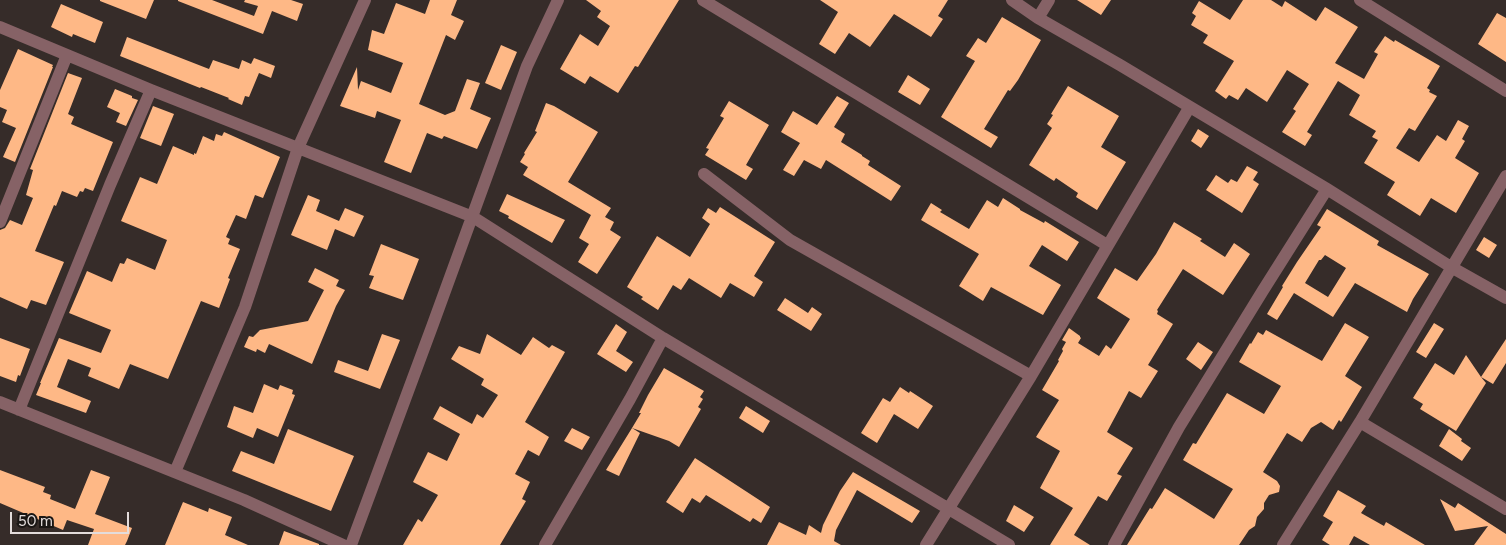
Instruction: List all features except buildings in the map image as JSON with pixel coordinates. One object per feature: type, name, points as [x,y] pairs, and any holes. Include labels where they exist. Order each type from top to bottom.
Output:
[{"type":"street","points":[[176,472],[245,307],[298,148],[365,0]]},
{"type":"street","points":[[351,545],[527,66],[558,0]]},
{"type":"street","points":[[703,0],[1107,246]]},
{"type":"street","points":[[1012,0],[1038,18],[1120,65],[1506,298]]},
{"type":"street","points":[[1038,18],[1049,0]]},
{"type":"street","points":[[1360,0],[1506,91]]},
{"type":"street","points":[[0,27],[151,90],[473,217],[663,338],[1010,545]]},
{"type":"street","points":[[0,222],[67,55]]},
{"type":"street","points":[[19,410],[110,185],[151,90]]},
{"type":"street","points":[[926,545],[1030,376],[1190,108]]},
{"type":"street","points":[[704,174],[790,240],[1030,376]]},
{"type":"street","points":[[1285,544],[1506,176]]},
{"type":"street","points":[[1114,545],[1179,427],[1327,189]]},
{"type":"street","points":[[545,545],[630,400],[663,338]]},
{"type":"street","points":[[0,402],[176,472],[297,523],[343,545]]},
{"type":"street","points":[[1360,422],[1506,509]]}]
